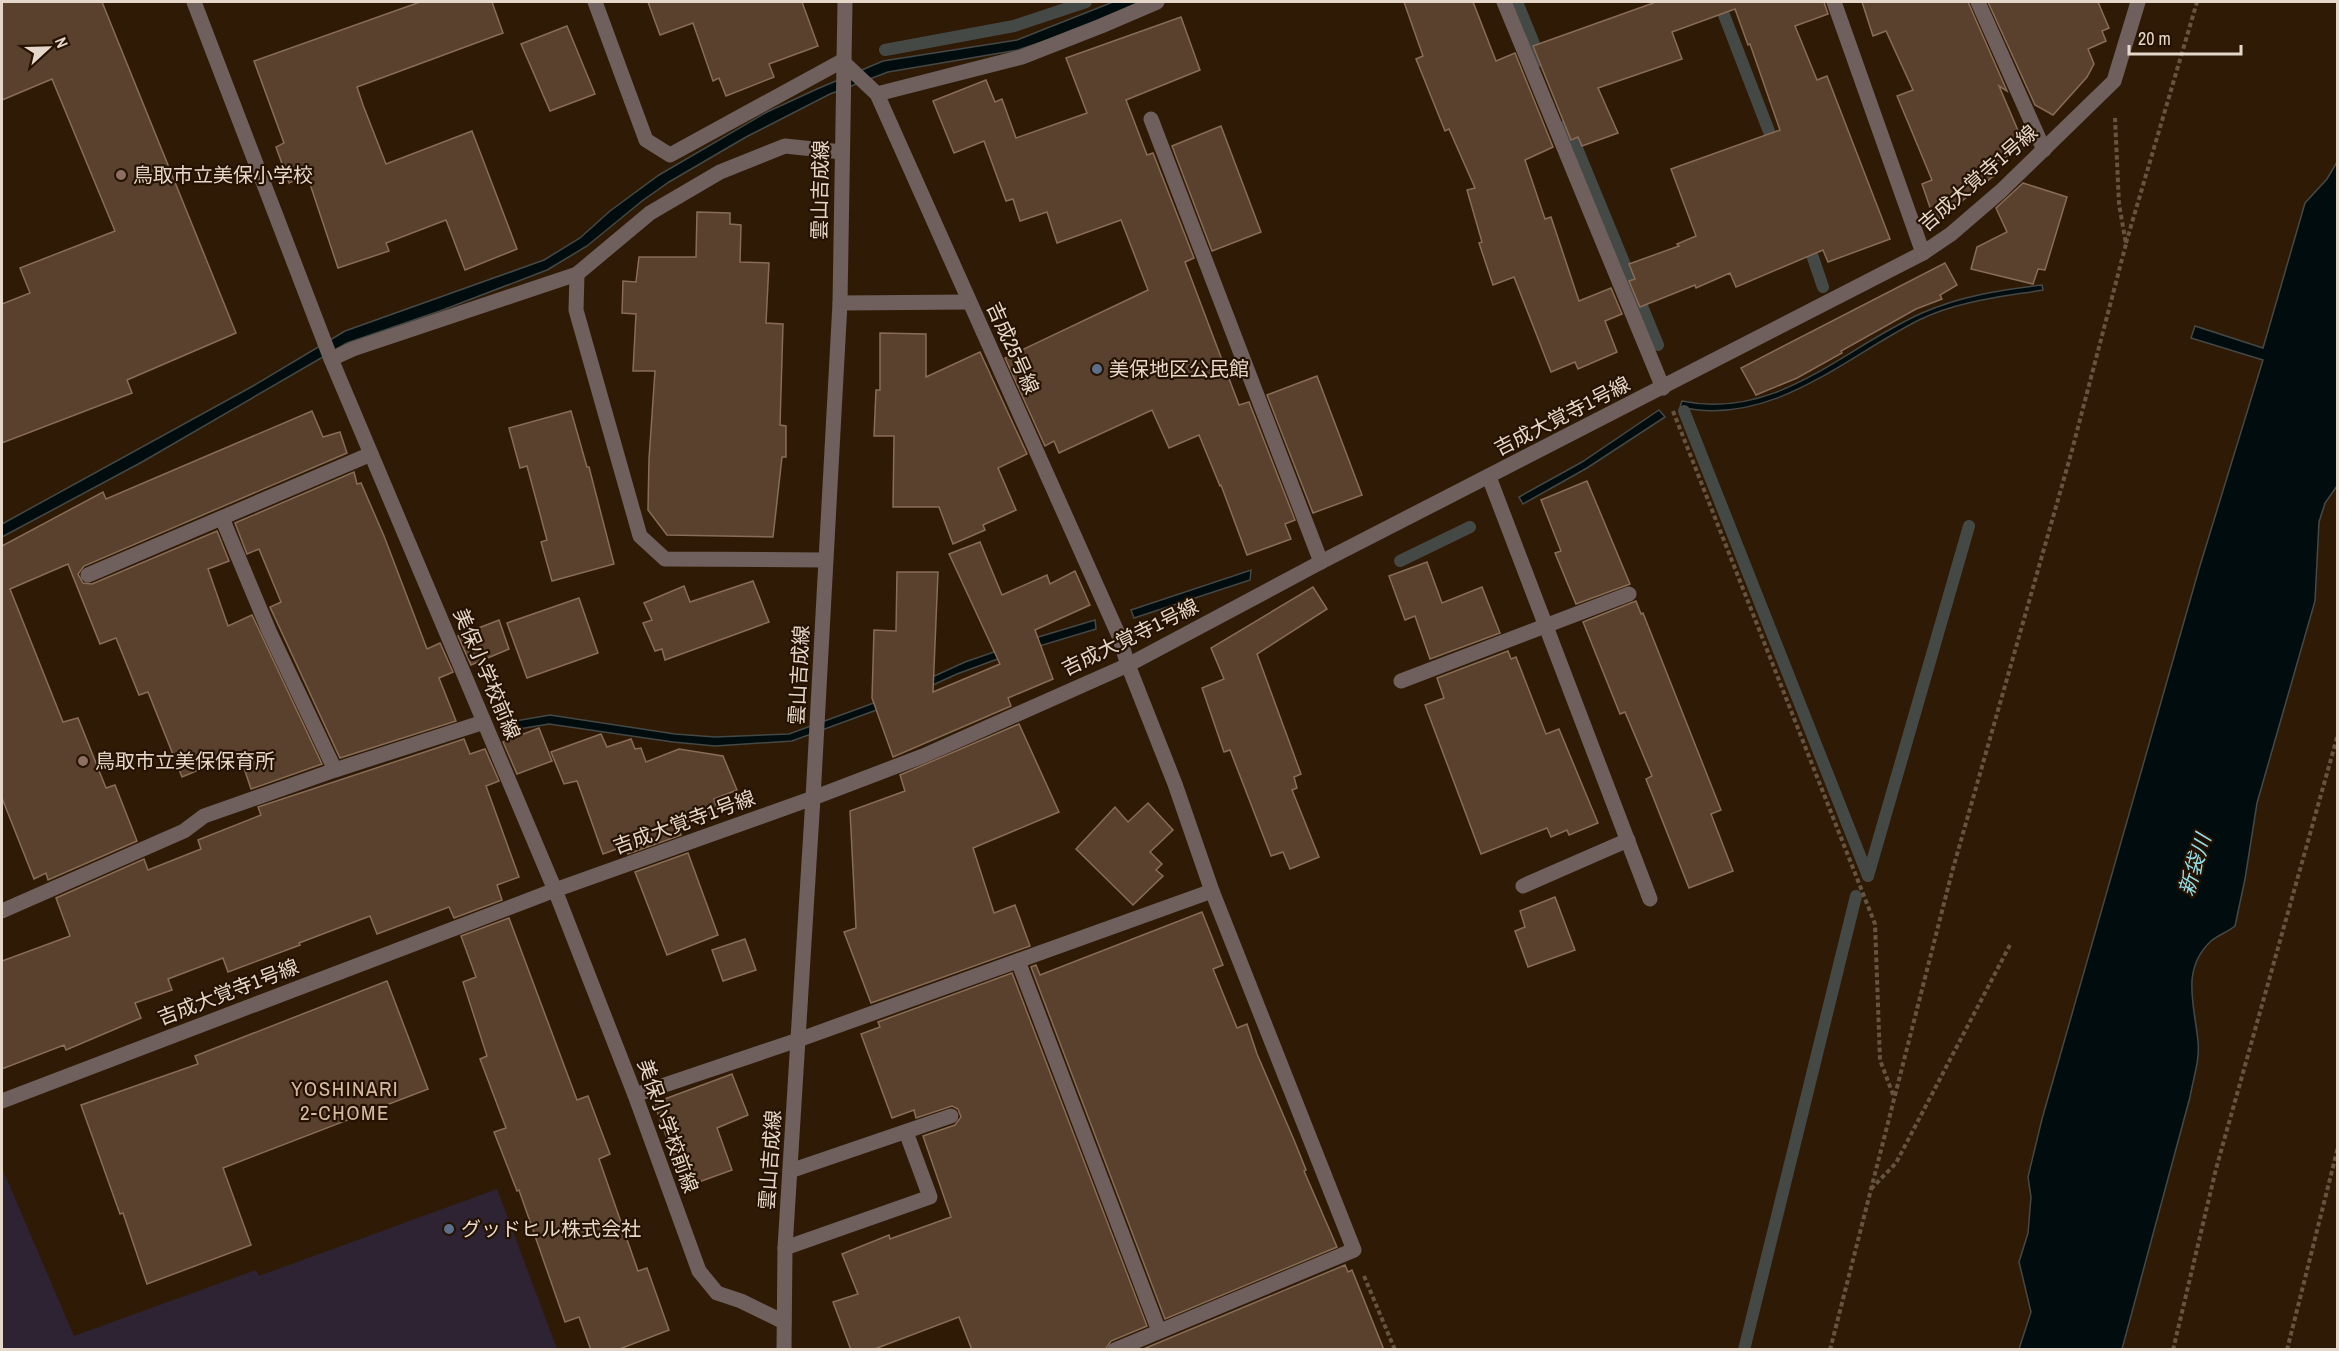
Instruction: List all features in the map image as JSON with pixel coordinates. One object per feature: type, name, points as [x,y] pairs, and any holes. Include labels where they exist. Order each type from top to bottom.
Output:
[{"type":"street","name":"美保小学校前線","points":[[194,2],[331,359],[555,890],[635,1095],[699,1271],[717,1293],[741,1301],[784,1322]]},
{"type":"street","points":[[595,2],[646,140],[670,155],[842,61]]},
{"type":"street","name":"雲山吉成線","points":[[784,1350],[785,1248],[813,798],[840,303],[842,61],[845,2]]},
{"type":"street","points":[[877,94],[1022,57],[1157,2]]},
{"type":"street","points":[[1504,2],[1664,388]]},
{"type":"street","points":[[1834,2],[1923,253]]},
{"type":"street","points":[[1978,2],[2043,150]]},
{"type":"street","name":"吉成大覚寺1号線","points":[[2,1101],[555,890],[813,798],[923,756],[1128,665],[1321,562],[1664,388],[1923,253],[1951,234],[2001,191],[2114,81],[2138,2]]},
{"type":"street","name":"吉成25号線","points":[[842,61],[877,94],[1119,636],[1212,891],[1354,1250]]},
{"type":"street","points":[[1151,119],[1321,562]]},
{"type":"street","points":[[331,359],[353,348],[577,274],[650,213],[720,172],[785,146],[842,152]]},
{"type":"street","points":[[577,274],[576,310],[640,536],[665,559],[825,560]]},
{"type":"street","points":[[840,303],[969,302]]},
{"type":"street","points":[[88,575],[371,454]]},
{"type":"street","points":[[1489,477],[1650,899]]},
{"type":"street","points":[[222,518],[270,631],[335,770]]},
{"type":"street","points":[[1401,681],[1629,594]]},
{"type":"street","points":[[2,911],[184,831],[204,816],[335,770],[484,722]]},
{"type":"street","points":[[1523,886],[1628,840]]},
{"type":"street","points":[[635,1095],[798,1040],[1212,891]]},
{"type":"street","points":[[1018,961],[1159,1331]]},
{"type":"street","points":[[790,1171],[951,1116]]},
{"type":"street","points":[[785,1248],[930,1197],[906,1132]]},
{"type":"street","points":[[1115,1350],[1354,1250]]},
{"type":"path","points":[[1830,1350],[1952,872],[2071,454],[2126,244],[2197,2]]},
{"type":"path","points":[[2114,81],[2119,204],[2126,244]]},
{"type":"path","points":[[1664,388],[1875,924],[1881,1060],[1894,1097]]},
{"type":"path","points":[[2173,1350],[2216,1170],[2337,734]]},
{"type":"path","points":[[1870,1191],[1896,1163],[2011,943]]},
{"type":"path","points":[[2287,1350],[2337,1147]]},
{"type":"path","points":[[1354,1250],[1395,1350]]},
{"type":"shaded area","name":"グッドヒル株式会社","points":[[2,1168],[74,1336],[256,1270],[259,1276],[497,1189],[557,1349],[2,1349]]},
{"type":"water","points":[[1113,2],[1143,2],[1080,29],[1018,50],[888,72],[830,94],[746,137],[669,182],[587,246],[547,270],[440,311],[347,343],[142,462],[2,537],[2,524],[253,386],[345,331],[544,260],[580,238],[610,211],[659,175],[767,112],[883,61],[1017,40]]},
{"type":"water","name":"新袋川","points":[[2337,162],[2337,486],[2325,503],[2319,522],[2315,601],[2257,803],[2235,926],[2211,941],[2201,952],[2192,976],[2198,1049],[2190,1097],[2122,1349],[2019,1349],[2031,1312],[2019,1262],[2028,1233],[2031,1197],[2028,1177],[2042,1119],[2199,569],[2263,360],[2191,338],[2195,326],[2263,348],[2305,203],[2327,179]]},
{"type":"water","points":[[2042,285],[2043,290],[1980,300],[1949,308],[1919,320],[1806,385],[1776,398],[1745,407],[1713,411],[1680,407],[1682,401],[1716,404],[1748,401],[1779,391],[1808,378],[1922,313],[1981,294]]},
{"type":"water","points":[[1659,410],[1665,417],[1587,468],[1523,504],[1519,497],[1582,462]]},
{"type":"water","points":[[1251,570],[1250,580],[1134,618],[1131,610]]},
{"type":"water","points":[[1095,620],[1096,629],[1003,657],[957,674],[882,708],[792,741],[715,746],[549,724],[506,731],[503,723],[550,715],[675,734],[715,737],[789,734],[882,700],[965,662]]},
{"type":"building","points":[[2,2],[102,2],[236,333],[127,380],[132,393],[2,443],[2,304],[30,293],[20,268],[115,231],[52,79],[2,100]]},
{"type":"building","points":[[420,2],[492,2],[503,33],[357,87],[386,164],[472,131],[517,249],[465,270],[446,220],[386,243],[389,251],[338,268],[307,175],[289,183],[276,147],[284,143],[254,61]]},
{"type":"building","points":[[648,2],[802,2],[818,46],[769,64],[774,77],[726,96],[719,78],[713,81],[693,23],[660,35]]},
{"type":"building","points":[[1404,2],[1473,2],[1496,61],[1515,53],[1553,147],[1525,160],[1545,219],[1551,217],[1579,301],[1611,288],[1622,314],[1605,321],[1617,352],[1578,369],[1575,362],[1551,372],[1514,277],[1493,285],[1479,243],[1482,242],[1467,190],[1475,188],[1449,129],[1445,131],[1416,59],[1423,56]]},
{"type":"building","points":[[1656,2],[1824,2],[1828,14],[1795,26],[1817,80],[1827,76],[1890,239],[1828,262],[1823,250],[1736,287],[1730,273],[1696,288],[1695,285],[1640,307],[1629,281],[1635,279],[1629,264],[1679,246],[1677,244],[1696,236],[1671,169],[1780,130],[1750,44],[1748,45],[1735,9],[1672,32],[1682,59],[1598,88],[1618,133],[1582,146],[1578,137],[1571,140],[1533,46]]},
{"type":"building","points":[[1862,2],[1968,2],[2007,91],[1999,86],[2025,147],[1980,170],[1995,175],[1935,222],[1922,184],[1932,180],[1897,96],[1913,90],[1886,31],[1873,36]]},
{"type":"building","points":[[1988,2],[2098,2],[2109,28],[2102,31],[2106,41],[2088,49],[2094,64],[2087,77],[2053,115],[2035,105]]},
{"type":"building","points":[[1181,17],[1200,70],[1126,100],[1147,155],[1153,153],[1194,258],[1185,262],[1239,405],[1249,402],[1295,520],[1285,524],[1291,539],[1247,555],[1221,485],[1199,435],[1169,448],[1152,410],[1059,453],[1054,441],[1045,446],[1005,358],[1148,290],[1121,220],[1057,243],[1047,212],[1020,221],[1013,199],[1006,201],[984,141],[954,153],[933,101],[986,80],[995,102],[1002,99],[1016,138],[1087,113],[1066,58]]},
{"type":"building","points":[[567,26],[595,94],[550,111],[521,44]]},
{"type":"building","points":[[1221,126],[1261,232],[1212,251],[1172,146]]},
{"type":"building","points":[[2023,183],[2067,197],[2045,270],[2038,269],[2033,284],[1971,269],[1977,247],[2007,232],[1996,208]]},
{"type":"building","points":[[697,212],[730,213],[730,224],[741,225],[740,262],[769,263],[766,323],[783,324],[780,425],[786,426],[786,457],[782,457],[773,537],[667,535],[648,510],[655,371],[633,371],[636,314],[622,313],[623,281],[636,282],[639,257],[696,257]]},
{"type":"building","points":[[1945,263],[1957,285],[1940,295],[1942,299],[1916,309],[1797,378],[1756,395],[1741,368]]},
{"type":"building","points":[[880,333],[926,334],[926,377],[980,352],[1027,454],[998,468],[1016,510],[983,525],[985,530],[953,544],[939,507],[893,507],[894,436],[874,436],[876,390],[880,390]]},
{"type":"building","points":[[1317,376],[1362,495],[1313,513],[1267,395]]},
{"type":"building","points":[[312,411],[323,437],[340,432],[347,453],[84,566],[78,574],[83,583],[92,584],[217,531],[229,561],[208,569],[228,626],[252,615],[322,764],[251,789],[239,753],[182,777],[148,692],[139,695],[116,638],[100,644],[68,564],[10,589],[63,722],[78,718],[106,788],[115,785],[137,841],[48,880],[46,873],[34,879],[2,798],[2,546],[103,492],[106,499]]},
{"type":"building","points":[[571,411],[587,467],[589,467],[614,564],[552,581],[541,542],[547,540],[527,466],[520,468],[509,428]]},
{"type":"building","points":[[354,472],[357,484],[361,483],[384,536],[427,649],[440,643],[453,672],[439,678],[456,721],[340,758],[270,607],[281,602],[259,549],[247,554],[235,523]]},
{"type":"building","points":[[1587,481],[1630,584],[1576,604],[1555,553],[1561,551],[1541,500]]},
{"type":"building","points":[[980,542],[1002,595],[1047,575],[1050,584],[1075,571],[1090,605],[1035,630],[1053,679],[1008,698],[1011,706],[893,757],[872,698],[874,630],[896,631],[897,572],[938,572],[933,692],[1000,664],[949,554]]},
{"type":"building","points":[[1427,562],[1442,603],[1482,587],[1500,633],[1430,659],[1415,616],[1405,620],[1389,576]]},
{"type":"building","points":[[753,581],[769,622],[665,660],[662,649],[655,651],[643,623],[652,620],[644,603],[684,586],[690,602]]},
{"type":"building","points":[[1313,587],[1327,609],[1257,654],[1301,774],[1294,777],[1297,788],[1292,790],[1319,857],[1290,869],[1283,852],[1271,856],[1230,750],[1224,752],[1202,688],[1224,679],[1211,648]]},
{"type":"building","points":[[579,598],[598,653],[527,678],[507,623]]},
{"type":"building","points":[[1636,601],[1641,614],[1643,613],[1721,810],[1711,814],[1733,871],[1689,888],[1646,779],[1652,776],[1625,712],[1620,714],[1583,622]]},
{"type":"building","points":[[499,620],[509,649],[471,665],[458,636]]},
{"type":"building","points":[[1508,651],[1511,659],[1516,657],[1546,734],[1559,729],[1598,823],[1569,835],[1567,830],[1551,837],[1547,828],[1481,854],[1425,705],[1444,698],[1437,678]]},
{"type":"building","points":[[1019,724],[1059,812],[973,848],[994,913],[1015,905],[1030,946],[871,1003],[844,932],[856,928],[850,811],[905,791],[900,775]]},
{"type":"building","points":[[539,728],[552,761],[517,774],[503,742]]},
{"type":"building","points":[[601,734],[607,747],[631,739],[635,749],[641,748],[646,762],[679,749],[723,756],[737,790],[714,799],[718,811],[678,825],[681,835],[628,854],[625,846],[603,854],[577,781],[564,784],[551,752]]},
{"type":"building","points":[[464,739],[470,754],[485,749],[499,781],[486,786],[519,877],[497,885],[502,900],[454,918],[449,907],[377,934],[370,916],[228,972],[223,958],[168,979],[172,990],[135,1003],[141,1018],[66,1050],[64,1045],[2,1069],[2,961],[70,936],[56,898],[144,859],[148,870],[201,849],[198,840],[261,815],[258,807]]},
{"type":"building","points":[[1148,803],[1173,830],[1150,852],[1162,864],[1156,870],[1163,876],[1133,905],[1076,849],[1115,807],[1128,822]]},
{"type":"building","points":[[688,853],[718,935],[667,955],[635,872]]},
{"type":"building","points":[[1555,897],[1575,950],[1528,967],[1515,931],[1525,927],[1520,911]]},
{"type":"building","points":[[1202,912],[1223,965],[1213,969],[1237,1028],[1247,1024],[1257,1054],[1306,1170],[1304,1171],[1337,1247],[1165,1319],[1031,967],[1036,965],[1040,975]]},
{"type":"building","points":[[509,918],[577,1100],[588,1096],[610,1154],[599,1159],[638,1271],[647,1268],[669,1330],[617,1350],[591,1350],[579,1317],[565,1322],[519,1190],[517,1191],[494,1132],[506,1128],[480,1059],[487,1056],[463,982],[476,977],[461,936]]},
{"type":"building","points":[[745,939],[756,970],[723,981],[712,950]]},
{"type":"building","points":[[1012,973],[1147,1326],[1111,1341],[1105,1350],[972,1350],[959,1317],[872,1350],[851,1350],[833,1302],[858,1294],[842,1254],[889,1235],[890,1239],[951,1217],[923,1136],[955,1125],[961,1117],[958,1109],[952,1106],[916,1118],[914,1110],[892,1118],[861,1034],[880,1027],[878,1022]]},
{"type":"building","points":[[387,981],[428,1089],[223,1168],[251,1245],[147,1284],[123,1213],[120,1214],[81,1105],[198,1064],[195,1056]]},
{"type":"building","points":[[732,1074],[748,1115],[717,1128],[732,1170],[685,1187],[654,1103]]},
{"type":"building","points":[[1345,1265],[1348,1272],[1352,1270],[1384,1350],[1141,1350]]},
{"type":"waterway","points":[[885,50],[1014,26],[1086,2]]},
{"type":"waterway","points":[[1517,2],[1541,61]]},
{"type":"waterway","points":[[1719,2],[1775,147]]},
{"type":"waterway","points":[[1567,124],[1658,345]]},
{"type":"waterway","points":[[1807,240],[1823,287]]},
{"type":"waterway","points":[[1684,411],[1868,876]]},
{"type":"waterway","points":[[1868,876],[1969,526]]},
{"type":"waterway","points":[[1400,561],[1470,527]]},
{"type":"waterway","points":[[1744,1350],[1856,896]]},
{"type":"place","name":"鳥取市立美保小学校","points":[[121,175]]},
{"type":"place","name":"美保地区公民館","points":[[1097,369]]},
{"type":"place","name":"鳥取市立美保保育所","points":[[83,761]]},
{"type":"place","name":"グッドヒル株式会社","points":[[449,1229]]},
{"type":"district","name":"YOSHINARI 2-CHOME","points":[[345,1101]]}]
